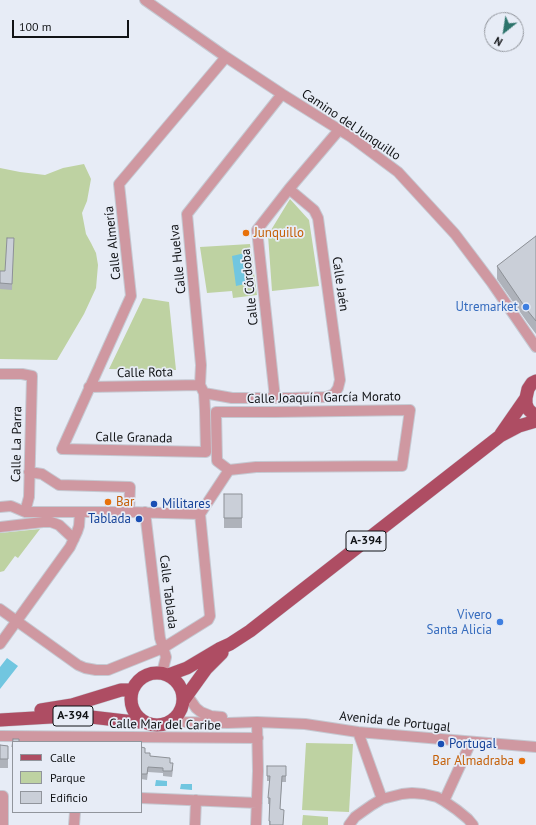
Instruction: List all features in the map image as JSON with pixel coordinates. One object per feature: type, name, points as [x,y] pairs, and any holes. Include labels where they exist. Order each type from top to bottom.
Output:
[{"type":"main road","name":"A-394","points":[[500,436],[526,398],[528,389],[535,379]]},
{"type":"main road","points":[[526,398],[528,409],[536,417]]},
{"type":"main road","name":"A-394","points":[[0,715],[21,714],[65,706],[122,690],[132,690],[137,682],[144,676],[152,673],[165,674],[187,668],[250,631],[500,436],[519,426],[536,421]]},
{"type":"main road","name":"A-394","points":[[0,720],[68,716],[145,722],[152,724],[165,723],[176,716],[180,711],[184,696],[206,669],[230,644]]},
{"type":"main road","points":[[165,674],[178,683],[184,696]]},
{"type":"main road","points":[[132,690],[132,705],[139,718],[145,722]]},
{"type":"street","name":"Camino del Junquillo","points":[[145,0],[226,57],[351,137],[398,172],[455,234],[492,283],[536,348]]},
{"type":"street","name":"Calle Almería","points":[[62,450],[131,296],[120,184],[226,57]]},
{"type":"street","name":"Calle Huelva","points":[[206,452],[205,411],[186,214],[282,94]]},
{"type":"street","name":"Calle Córdoba","points":[[275,398],[257,230],[338,130]]},
{"type":"street","name":"Calle Jaén","points":[[289,189],[314,210],[318,218],[340,380],[338,388],[334,394]]},
{"type":"street","name":"Calle La Parra","points":[[0,374],[22,374],[32,376],[29,497],[25,512]]},
{"type":"street","name":"Calle Rota","points":[[89,387],[202,389],[232,398],[326,397],[334,394]]},
{"type":"street","name":"Calle Joaquín García Morato","points":[[410,410],[402,466],[256,467],[229,470],[217,461],[216,412],[410,410]]},
{"type":"street","name":"Calle Granada","points":[[62,450],[206,452]]},
{"type":"street","points":[[0,609],[78,665],[91,669],[108,670],[164,648],[208,620],[210,616],[200,514],[229,470]]},
{"type":"street","points":[[30,472],[42,474],[59,485],[130,487],[129,512]]},
{"type":"street","points":[[0,507],[11,506],[25,512],[161,512],[200,514]]},
{"type":"street","points":[[0,644],[70,547],[79,526],[80,512]]},
{"type":"street","name":"Calle Tablada","points":[[145,512],[160,638],[166,657],[165,674]]},
{"type":"street","points":[[0,527],[51,522],[59,525],[74,539]]},
{"type":"street","name":"Avenida de Portugal","points":[[184,696],[190,699],[196,708],[201,712],[211,716],[255,722]]},
{"type":"street","name":"Avenida de Portugal","points":[[171,720],[188,722],[305,724],[358,732],[536,747]]},
{"type":"street","points":[[255,722],[258,738],[256,825]]},
{"type":"street","points":[[358,732],[382,799]]},
{"type":"street","name":"Calle Mar del Caribe","points":[[0,736],[258,738]]},
{"type":"street","points":[[444,801],[471,742]]},
{"type":"street","points":[[349,825],[355,817],[372,804],[382,799],[412,793],[430,796],[444,801],[468,819],[473,825]]},
{"type":"street","points":[[0,796],[3,796],[3,825]]},
{"type":"street","points":[[142,798],[257,803]]},
{"type":"street","points":[[195,825],[196,800]]},
{"type":"street","points":[[74,825],[75,813]]},
{"type":"green space","points":[[84,164],[91,179],[87,201],[82,213],[86,234],[96,253],[98,265],[96,288],[84,314],[57,360],[0,359],[0,168],[45,175],[63,168]]},
{"type":"green space","points":[[290,199],[309,220],[319,286],[272,291],[268,235]]},
{"type":"green space","points":[[250,244],[257,295],[233,298],[232,291],[207,293],[200,247]]},
{"type":"green space","points":[[143,298],[169,302],[176,370],[109,369]]},
{"type":"green space","points":[[40,529],[18,558],[15,556],[4,571],[0,572],[0,533]]},
{"type":"green space","points":[[306,743],[353,744],[349,812],[302,810]]},
{"type":"green space","points":[[303,815],[328,817],[328,825],[302,825]]},
{"type":"water","points":[[245,253],[249,283],[236,286],[232,256]]},
{"type":"water","points":[[7,658],[18,666],[0,689],[0,667]]},
{"type":"water","points":[[156,780],[167,781],[167,786],[155,786]]},
{"type":"water","points":[[181,784],[192,784],[192,790],[180,789]]},
{"type":"building","name":"Utremarket","points":[[536,236],[536,321],[497,266]]},
{"type":"building","points":[[7,238],[14,238],[12,284],[0,283],[0,271],[5,271]]},
{"type":"building","points":[[224,494],[242,494],[242,518],[224,518]]},
{"type":"building","points":[[13,739],[19,739],[19,741],[13,741]]},
{"type":"building","points":[[0,745],[8,746],[8,759],[0,759]]},
{"type":"building","points":[[142,747],[145,748],[145,753],[150,753],[150,756],[170,758],[170,763],[173,763],[172,771],[163,771],[163,768],[148,767],[147,774],[142,774]]},
{"type":"building","points":[[267,766],[286,766],[286,776],[282,776],[280,809],[284,810],[283,825],[270,825],[270,798],[268,798],[270,776],[267,776]]},
{"type":"place","name":"Junquillo","points":[[246,233]]},
{"type":"place","name":"Utremarket","points":[[526,307]]},
{"type":"place","name":"Bar","points":[[108,502]]},
{"type":"place","name":"Militares","points":[[154,504]]},
{"type":"place","name":"Tablada","points":[[139,519]]},
{"type":"place","name":"Vivero Santa Alicia","points":[[500,622]]},
{"type":"place","name":"Portugal","points":[[441,744]]},
{"type":"place","name":"Bar Almadraba","points":[[522,761]]}]
